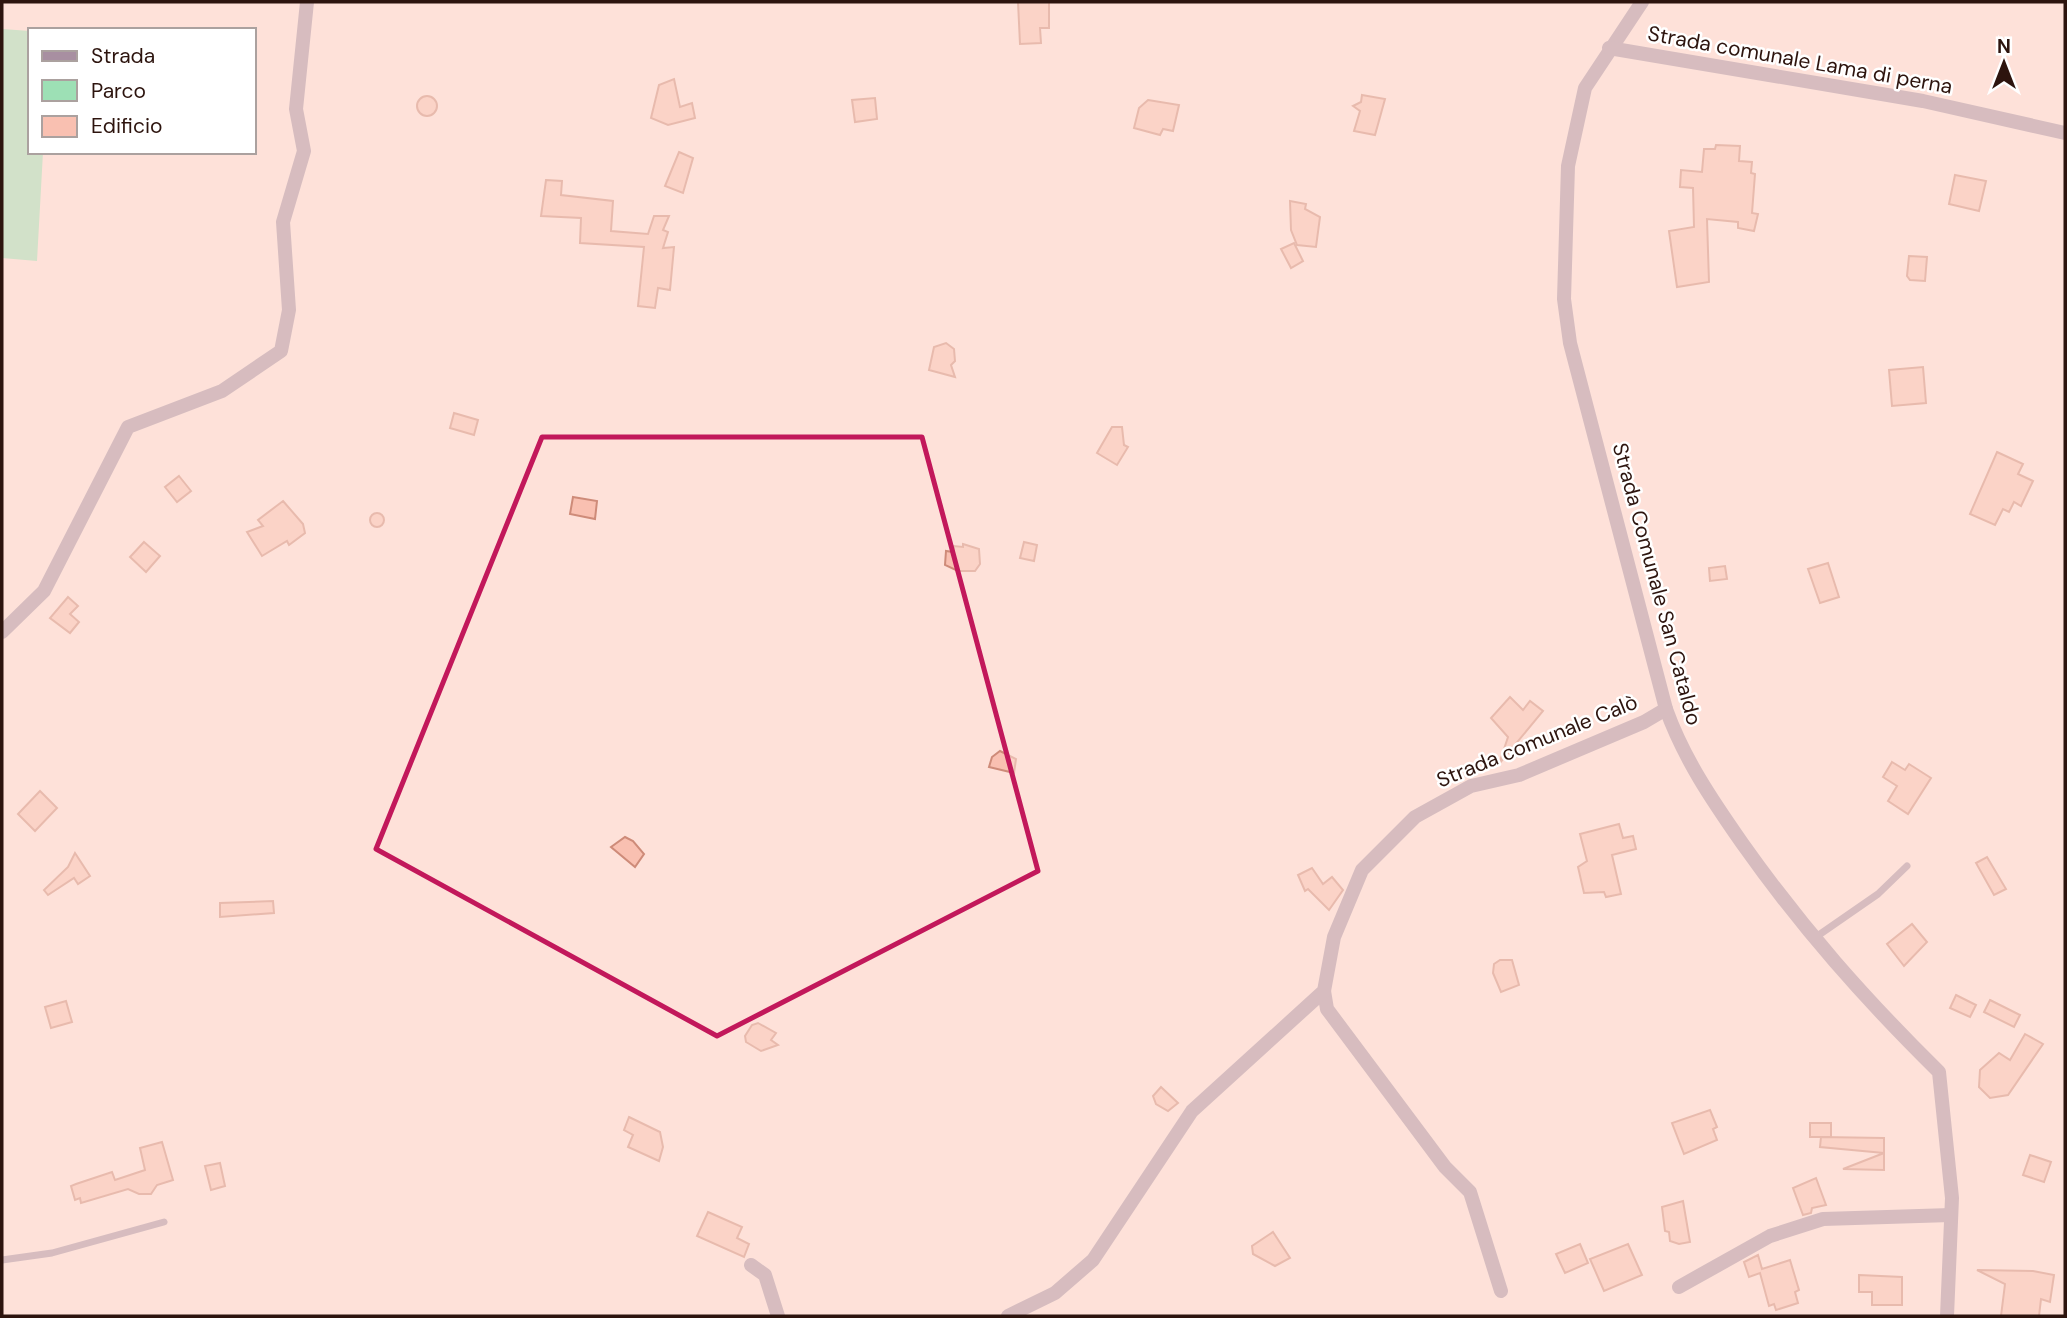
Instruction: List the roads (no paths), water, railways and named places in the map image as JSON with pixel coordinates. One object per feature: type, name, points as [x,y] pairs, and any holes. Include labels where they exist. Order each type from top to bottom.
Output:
[{"type":"street","points":[[2,632],[44,591],[128,427],[222,391],[281,351],[289,310],[283,222],[304,151],[296,109],[307,2]]},
{"type":"street","name":"Strada Comunale San Cataldo","points":[[1642,2],[1585,88],[1568,166],[1564,299],[1570,343],[1666,709],[1678,741],[1704,788],[1813,940],[1939,1072],[1951,1215],[1947,1316]]},
{"type":"street","name":"Strada comunale Lama di perna","points":[[1609,48],[1923,101],[2065,133]]},
{"type":"street","name":"Strada comunale Calò","points":[[1324,991],[1334,937],[1362,870],[1415,817],[1471,786],[1519,775],[1644,722],[1666,709]]},
{"type":"street","points":[[1324,991],[1327,1009],[1445,1167],[1470,1192],[1500,1291]]},
{"type":"street","points":[[1008,1316],[1055,1293],[1093,1260],[1192,1111],[1324,991]]},
{"type":"street","points":[[1679,1287],[1770,1236],[1823,1219],[1951,1215]]},
{"type":"street","points":[[751,1265],[765,1275],[778,1316]]},
{"type":"lane","points":[[1813,940],[1878,894],[1907,866]]},
{"type":"lane","points":[[2,1260],[52,1253],[164,1222]]}]
